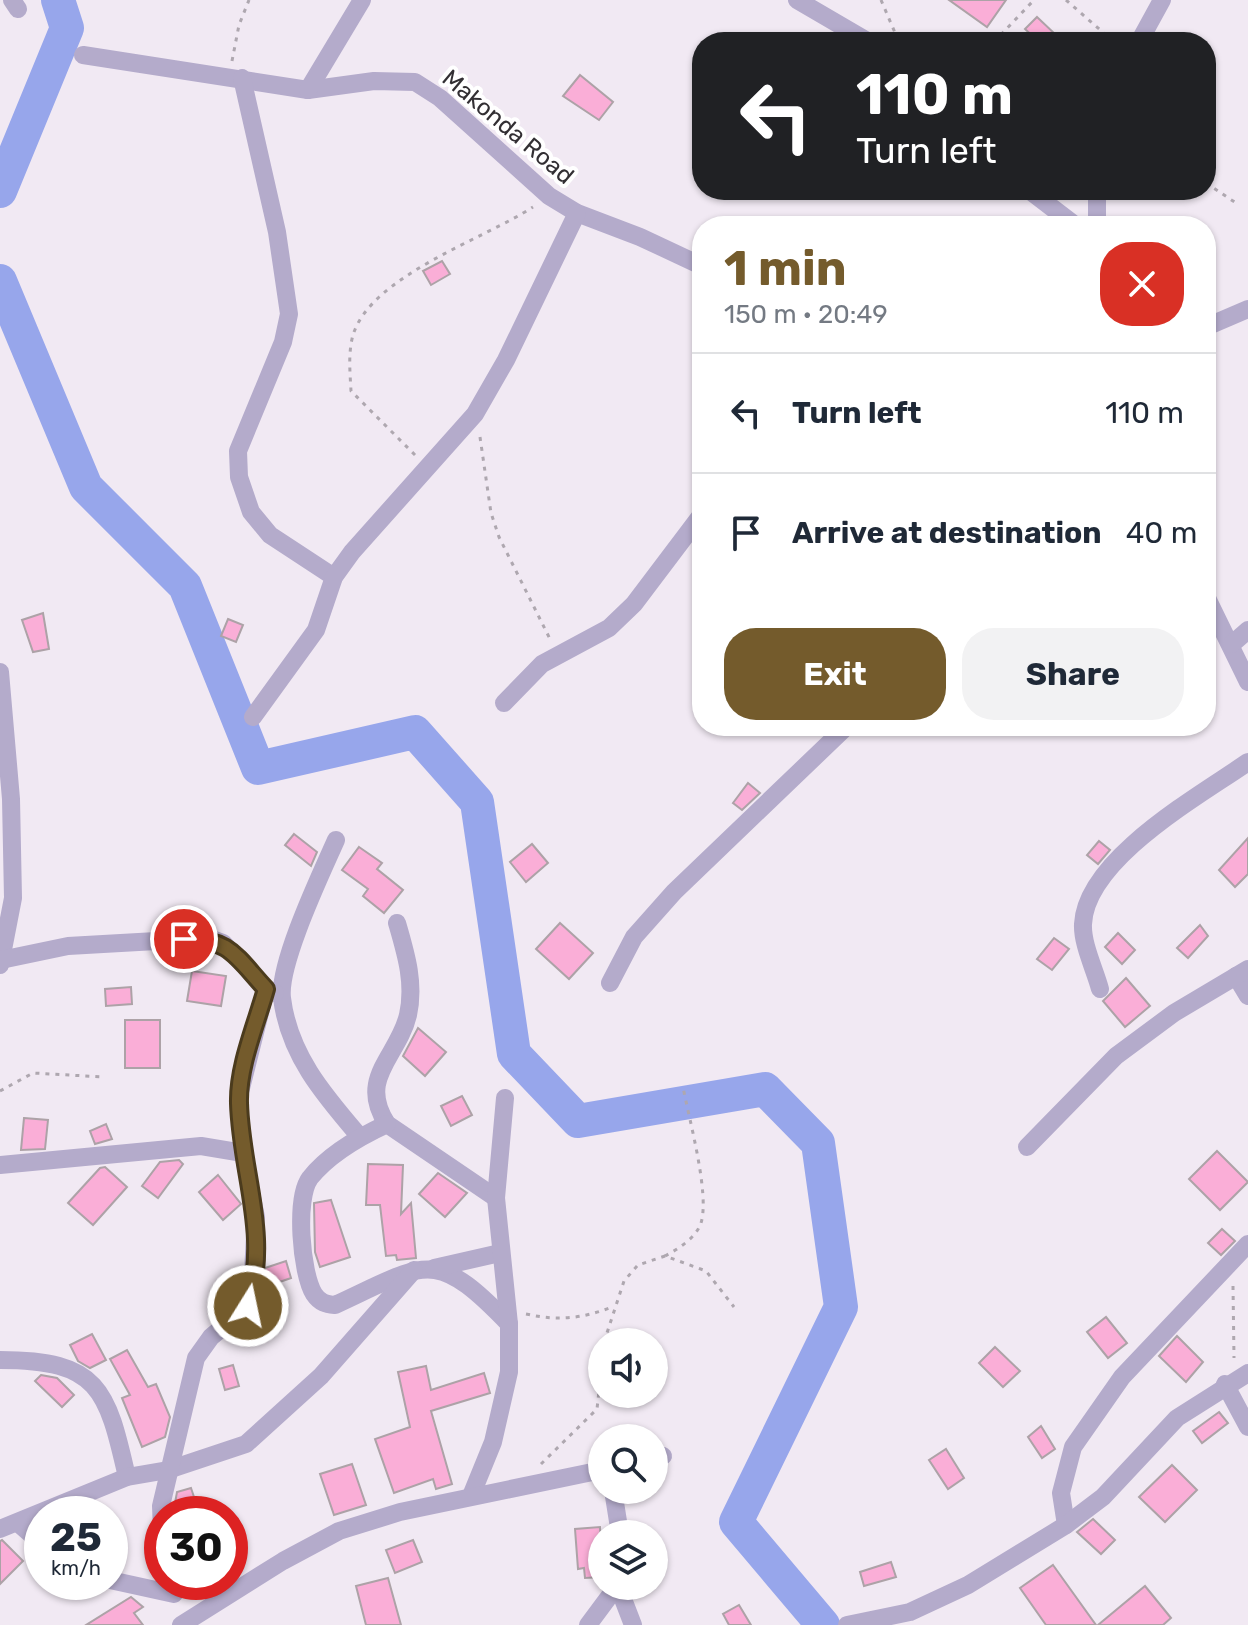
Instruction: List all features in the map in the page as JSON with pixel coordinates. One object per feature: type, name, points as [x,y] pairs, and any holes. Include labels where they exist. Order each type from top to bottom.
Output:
[{"type":"street","points":[[308,90],[362,0]]},
{"type":"street","points":[[797,0],[852,32]]},
{"type":"street","points":[[1144,32],[1162,0]]},
{"type":"street","name":"Makonda Road","points":[[83,55],[308,90],[386,80],[415,82],[440,98],[549,196],[577,213],[692,261]]},
{"type":"street","points":[[235,77],[277,232],[289,314],[283,342],[238,451],[239,477],[251,512],[270,535],[334,577]]},
{"type":"street","points":[[1042,200],[1063,216]]},
{"type":"street","points":[[253,717],[316,630],[334,577],[352,552],[475,414],[506,360],[577,213]]},
{"type":"street","points":[[1216,324],[1246,315]]},
{"type":"street","points":[[504,703],[527,676],[609,628],[634,604],[692,527]]},
{"type":"street","points":[[1216,614],[1248,682]]},
{"type":"street","points":[[1232,644],[1248,630]]},
{"type":"street","points":[[0,672],[11,799],[13,898],[0,962],[68,946],[209,938],[223,943],[274,992],[297,1053],[321,1092],[360,1137]]},
{"type":"street","points":[[610,983],[634,937],[674,892],[837,736]]},
{"type":"street","points":[[1100,989],[1082,927],[1086,900],[1124,854],[1175,812],[1248,762]]},
{"type":"street","points":[[163,1496],[196,1358],[211,1337],[248,1306],[252,1292],[256,1217],[243,1153],[238,1100],[274,992],[336,840]]},
{"type":"street","points":[[397,923],[409,964],[411,995],[407,1019],[379,1073],[375,1091],[377,1110],[387,1124],[496,1198]]},
{"type":"street","points":[[1027,1147],[1116,1056],[1174,1013],[1242,972],[1248,996]]},
{"type":"street","points":[[471,1496],[493,1442],[509,1372],[508,1317],[496,1198],[505,1098]]},
{"type":"street","points":[[387,1124],[360,1137],[322,1165],[303,1192],[300,1226],[313,1292],[323,1303],[335,1305],[414,1270],[500,1253]]},
{"type":"street","points":[[0,1165],[201,1146],[243,1153]]},
{"type":"street","points":[[1066,1525],[1061,1493],[1073,1447],[1122,1377],[1248,1244]]},
{"type":"street","points":[[434,1268],[458,1278],[508,1317]]},
{"type":"street","points":[[0,1529],[127,1477],[168,1470],[246,1444],[321,1376],[414,1270]]},
{"type":"street","points":[[0,1360],[32,1360],[81,1373],[109,1405],[127,1477]]},
{"type":"street","points":[[847,1625],[913,1618],[1066,1525],[1103,1497],[1177,1418],[1237,1378],[1248,1427]]},
{"type":"street","points":[[176,1600],[183,1623],[339,1531],[400,1512],[588,1473]]},
{"type":"street","points":[[18,1523],[24,1528]]},
{"type":"street","points":[[588,1625],[607,1600]]},
{"type":"street","points":[[623,1600],[633,1625]]},
{"type":"path","points":[[235,77],[239,25],[249,0]]},
{"type":"path","points":[[881,0],[895,32]]},
{"type":"path","points":[[1004,32],[1034,0]]},
{"type":"path","points":[[1066,0],[1103,32]]},
{"type":"path","points":[[1216,190],[1236,203]]},
{"type":"path","points":[[428,467],[351,391],[349,354],[354,332],[375,303],[410,273],[435,256],[473,242],[509,223],[549,196]]},
{"type":"path","points":[[475,414],[491,513],[499,537],[559,656]]},
{"type":"path","points":[[0,1091],[33,1073],[104,1077]]},
{"type":"path","points":[[608,1328],[624,1281],[638,1265],[678,1249],[700,1225],[704,1200],[683,1087]]},
{"type":"path","points":[[665,1256],[706,1271],[734,1307]]},
{"type":"path","points":[[1231,1264],[1234,1299],[1231,1345],[1237,1378]]},
{"type":"path","points":[[508,1317],[583,1318],[614,1306]]},
{"type":"path","points":[[527,1488],[551,1452],[586,1424],[597,1408]]},
{"type":"building","points":[[949,0],[1006,0],[987,27]]},
{"type":"building","points":[[1037,17],[1053,32],[1028,32],[1025,29]]},
{"type":"building","points":[[580,75],[613,102],[599,120],[563,96]]},
{"type":"building","points":[[442,261],[450,274],[431,285],[423,271]]},
{"type":"building","points":[[43,613],[49,649],[33,652],[22,620]]},
{"type":"building","points":[[228,619],[243,625],[236,642],[221,636]]},
{"type":"building","points":[[748,783],[760,793],[742,810],[733,803]]},
{"type":"building","points":[[294,834],[317,852],[311,866],[285,845]]},
{"type":"building","points":[[1248,838],[1248,874],[1235,887],[1219,870]]},
{"type":"building","points":[[1099,841],[1110,850],[1098,864],[1087,855]]},
{"type":"building","points":[[532,844],[548,863],[526,882],[510,862]]},
{"type":"building","points":[[359,847],[382,863],[377,869],[403,890],[384,913],[363,896],[368,889],[342,870]]},
{"type":"building","points":[[560,923],[593,953],[569,979],[536,949]]},
{"type":"building","points":[[1200,925],[1208,936],[1188,958],[1177,948]]},
{"type":"building","points":[[1118,933],[1135,950],[1122,964],[1105,947]]},
{"type":"building","points":[[1054,938],[1069,949],[1052,970],[1037,959]]},
{"type":"building","points":[[192,971],[226,976],[221,1006],[187,1001]]},
{"type":"building","points":[[1126,978],[1150,1006],[1125,1027],[1103,1001]]},
{"type":"building","points":[[131,987],[132,1004],[106,1006],[105,989]]},
{"type":"building","points":[[125,1020],[160,1020],[160,1068],[125,1068]]},
{"type":"building","points":[[418,1028],[446,1052],[425,1076],[403,1056]]},
{"type":"building","points":[[462,1096],[472,1115],[451,1126],[441,1106]]},
{"type":"building","points":[[24,1118],[48,1120],[45,1149],[21,1150]]},
{"type":"building","points":[[106,1124],[112,1139],[95,1144],[90,1131]]},
{"type":"building","points":[[1217,1151],[1248,1182],[1220,1210],[1189,1179]]},
{"type":"building","points":[[179,1160],[183,1164],[158,1198],[142,1186],[160,1162]]},
{"type":"building","points":[[368,1164],[403,1165],[401,1214],[411,1203],[416,1258],[397,1260],[396,1255],[386,1256],[380,1205],[366,1205]]},
{"type":"building","points":[[105,1167],[127,1187],[93,1225],[68,1203],[100,1168]]},
{"type":"building","points":[[438,1173],[467,1193],[445,1217],[419,1194]]},
{"type":"building","points":[[218,1175],[241,1204],[223,1220],[199,1192]]},
{"type":"building","points":[[331,1200],[350,1257],[320,1267],[315,1252],[314,1203]]},
{"type":"building","points":[[1222,1229],[1235,1241],[1221,1255],[1208,1243]]},
{"type":"building","points":[[286,1261],[291,1278],[265,1287],[265,1268]]},
{"type":"building","points":[[1106,1317],[1127,1343],[1108,1358],[1087,1332]]},
{"type":"building","points":[[92,1334],[106,1360],[90,1368],[78,1361],[70,1345]]},
{"type":"building","points":[[1177,1336],[1203,1362],[1186,1382],[1159,1356]]},
{"type":"building","points":[[995,1347],[1020,1371],[1003,1387],[979,1363]]},
{"type":"building","points":[[127,1350],[148,1387],[156,1384],[170,1417],[165,1437],[142,1447],[122,1398],[130,1395],[110,1359]]},
{"type":"building","points":[[233,1365],[239,1386],[225,1390],[219,1369]]},
{"type":"building","points":[[426,1366],[431,1390],[484,1373],[490,1393],[431,1411],[452,1484],[436,1489],[433,1479],[394,1493],[375,1439],[410,1427],[398,1372]]},
{"type":"building","points":[[41,1375],[57,1378],[74,1395],[62,1407],[35,1381]]},
{"type":"building","points":[[1219,1412],[1228,1423],[1202,1443],[1193,1431]]},
{"type":"building","points":[[1041,1426],[1055,1449],[1042,1458],[1028,1437]]},
{"type":"building","points":[[946,1449],[964,1478],[948,1489],[929,1460]]},
{"type":"building","points":[[352,1464],[366,1505],[334,1515],[320,1474]]},
{"type":"building","points":[[1172,1465],[1197,1490],[1165,1522],[1139,1497]]},
{"type":"building","points":[[191,1488],[194,1496],[176,1496],[177,1492]]},
{"type":"building","points":[[1093,1519],[1115,1540],[1101,1554],[1077,1532]]},
{"type":"building","points":[[588,1528],[588,1578],[585,1578],[584,1568],[578,1569],[575,1529]]},
{"type":"building","points":[[413,1540],[422,1562],[395,1573],[386,1550]]},
{"type":"building","points":[[0,1541],[23,1561],[0,1584]]},
{"type":"building","points":[[891,1562],[896,1577],[864,1586],[860,1572]]},
{"type":"building","points":[[1053,1565],[1096,1625],[1046,1625],[1020,1588]]},
{"type":"building","points":[[388,1578],[401,1625],[366,1625],[356,1586]]},
{"type":"building","points":[[1145,1586],[1171,1618],[1163,1625],[1098,1625]]},
{"type":"building","points":[[131,1597],[143,1607],[134,1613],[143,1625],[86,1625],[128,1600]]},
{"type":"building","points":[[739,1605],[751,1625],[729,1625],[723,1614]]},
{"type":"waterway","points":[[0,191],[67,28],[58,0]]},
{"type":"waterway","points":[[0,281],[86,487],[185,586],[258,768],[415,732],[477,802],[514,1054],[578,1121],[765,1089],[818,1143],[841,1307],[736,1522],[823,1625]]},
{"type":"route","points":[[184,939],[209,938],[223,943],[266,989],[242,1074],[238,1100],[243,1153],[253,1190],[256,1217],[255,1261],[248,1306]]}]
